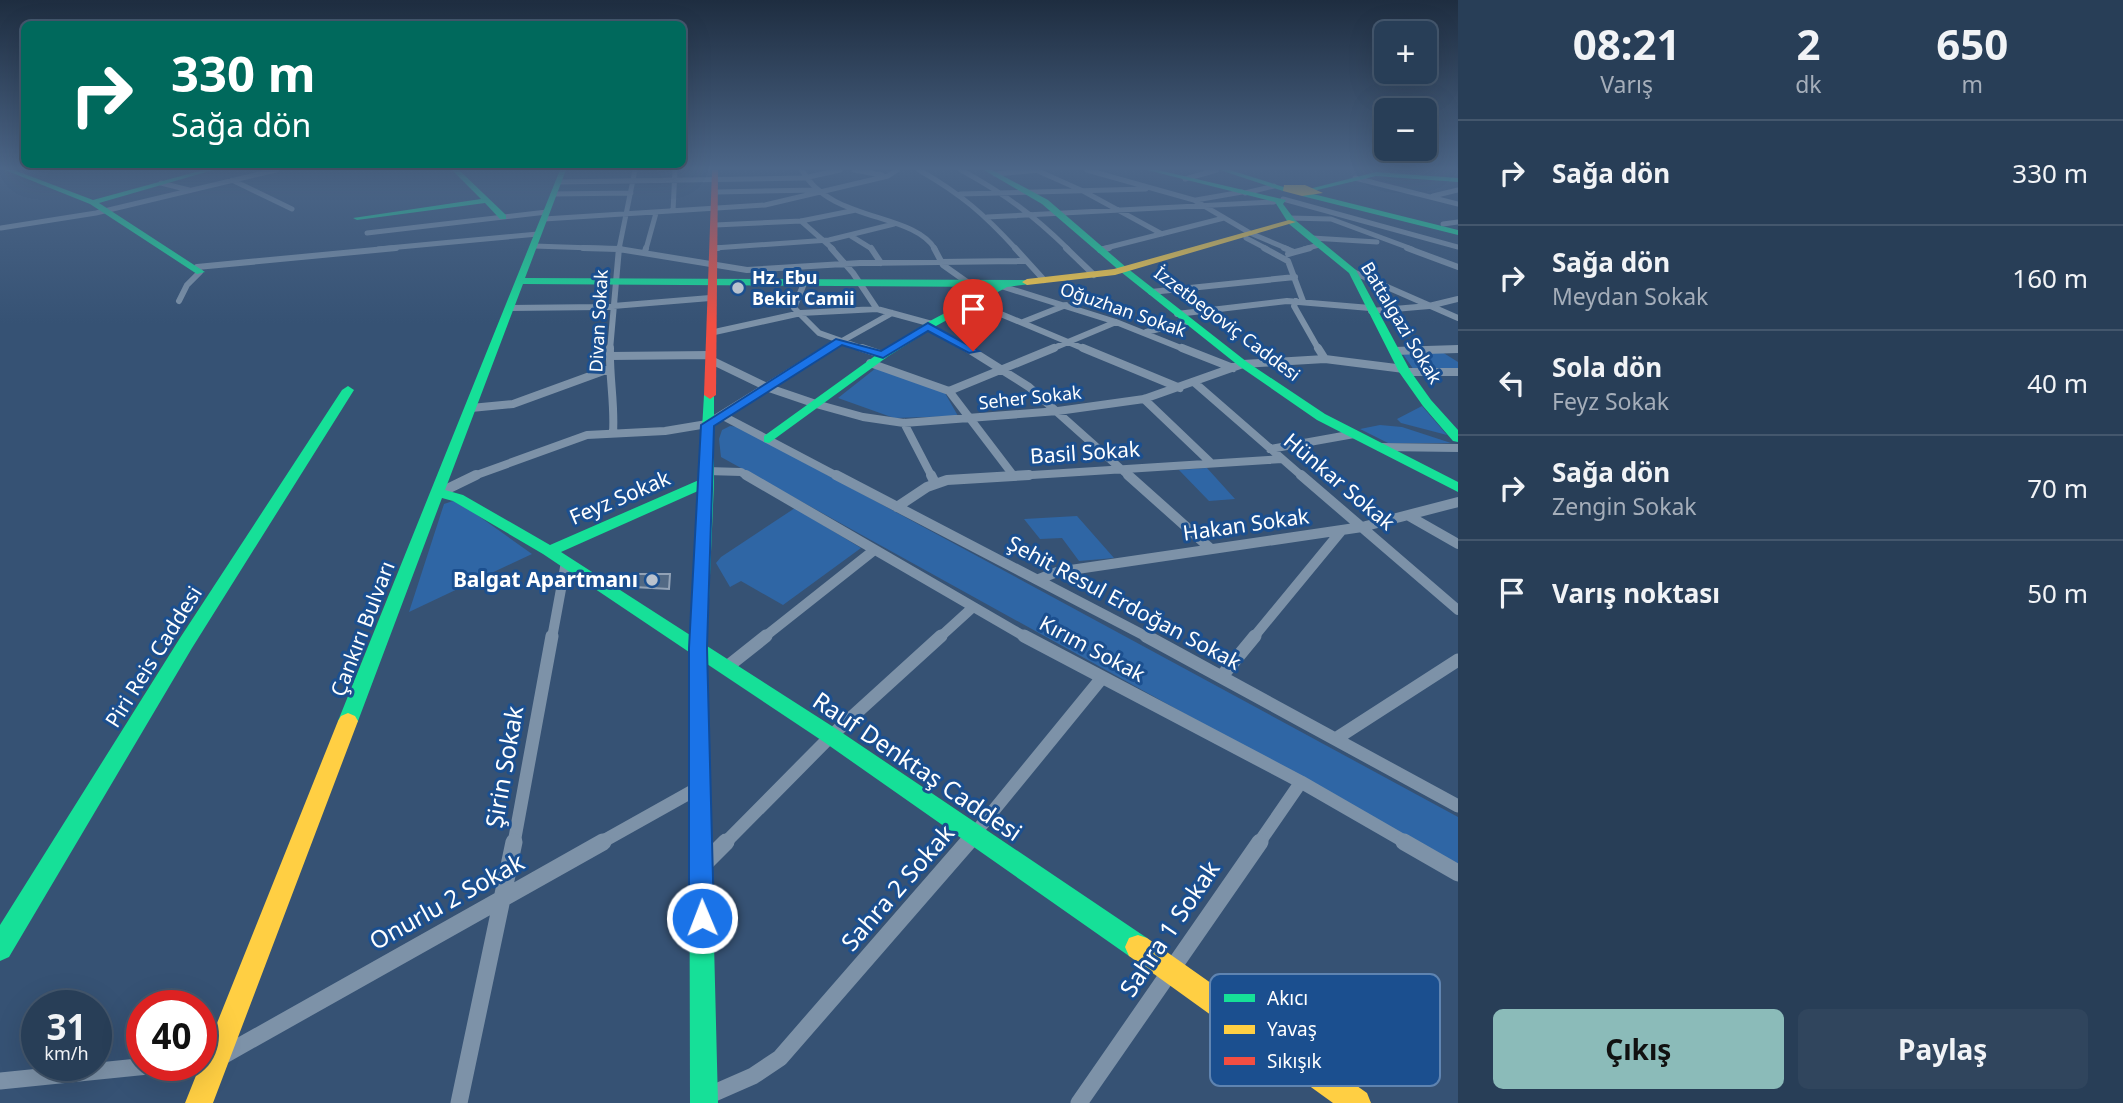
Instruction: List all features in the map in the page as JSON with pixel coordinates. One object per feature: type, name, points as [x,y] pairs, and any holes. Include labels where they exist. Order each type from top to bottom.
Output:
[{"type":"street","points":[[1,228],[42,221]]},
{"type":"street","points":[[124,221],[199,270],[584,221]]},
{"type":"street","points":[[359,221],[377,248]]},
{"type":"street","points":[[366,233],[465,221]]},
{"type":"street","points":[[518,221],[619,248],[645,252],[810,228]]},
{"type":"street","name":"Çankırı Bulvarı","points":[[217,1040],[439,493],[543,221]]},
{"type":"street","name":"Divan Sokak","points":[[613,433],[615,405],[609,369],[612,307],[625,221]]},
{"type":"street","points":[[645,252],[654,221]]},
{"type":"street","points":[[704,1100],[698,648],[707,476],[710,298],[714,221]]},
{"type":"street","points":[[887,221],[919,234],[936,247],[942,263],[967,282]]},
{"type":"street","points":[[992,221],[1044,280]]},
{"type":"street","points":[[1040,221],[1094,275]]},
{"type":"street","name":"İzzetbegoviç Caddesi","points":[[1068,221],[1238,366],[1321,416],[1458,488]]},
{"type":"street","points":[[1138,221],[1162,234]]},
{"type":"street","points":[[1100,250],[1211,221]]},
{"type":"street","points":[[1229,221],[1288,261],[1295,277],[1300,301]]},
{"type":"street","points":[[520,281],[862,281],[1004,285],[1124,270],[1285,221]]},
{"type":"street","name":"Battalgazi Sokak","points":[[1292,221],[1353,272],[1405,370],[1427,403],[1458,438]]},
{"type":"street","points":[[1327,221],[1458,274]]},
{"type":"street","points":[[1337,221],[1458,267]]},
{"type":"street","points":[[1377,221],[1458,247]]},
{"type":"street","points":[[1427,221],[1454,227]]},
{"type":"street","points":[[714,242],[801,222],[862,281],[877,309]]},
{"type":"street","points":[[714,242],[822,241],[894,224]]},
{"type":"street","points":[[1245,234],[1294,252]]},
{"type":"street","points":[[851,236],[870,246],[881,263]]},
{"type":"street","points":[[714,242],[747,270],[845,264],[1026,261]]},
{"type":"street","points":[[1281,256],[1315,242],[1377,242]]},
{"type":"street","points":[[1394,243],[1442,242]]},
{"type":"street","points":[[178,301],[199,270]]},
{"type":"street","points":[[1353,272],[1458,318]]},
{"type":"street","points":[[1151,292],[1295,277]]},
{"type":"street","points":[[805,281],[794,308],[802,313],[819,334],[949,391],[1013,475]]},
{"type":"street","points":[[769,439],[877,359],[930,325],[1004,285]]},
{"type":"street","name":"Oğuzhan Sokak","points":[[1004,285],[1238,366]]},
{"type":"street","points":[[509,308],[612,307],[710,298]]},
{"type":"street","points":[[1145,333],[1183,318],[1274,301],[1300,301],[1371,309],[1429,306],[1458,299]]},
{"type":"street","points":[[1300,301],[1294,306],[1325,359]]},
{"type":"street","points":[[972,302],[1180,388]]},
{"type":"street","points":[[1023,322],[1066,305]]},
{"type":"street","points":[[710,333],[802,313],[877,309],[930,325],[1003,369],[1058,411],[1211,549]]},
{"type":"street","points":[[439,493],[459,481],[587,435],[707,425],[840,341],[892,313]]},
{"type":"street","points":[[949,391],[1116,323]]},
{"type":"street","points":[[1394,351],[1458,349]]},
{"type":"street","points":[[610,356],[710,358]]},
{"type":"street","name":"Seher Sokak","points":[[710,358],[769,388],[816,404],[863,417],[904,423],[971,420],[1144,400],[1238,366]]},
{"type":"street","points":[[1238,366],[1325,359],[1405,370],[1458,372]]},
{"type":"street","points":[[471,408],[513,404],[609,369]]},
{"type":"street","name":"Hünkar Sokak","points":[[1195,383],[1458,610]]},
{"type":"street","name":"Piri Reis Caddesi","points":[[0,948],[186,643],[348,390]]},
{"type":"street","points":[[1144,400],[1210,462]]},
{"type":"street","name":"Şehit Resul Erdoğan Sokak","points":[[723,416],[1222,676],[1458,806]]},
{"type":"street","points":[[904,423],[934,483]]},
{"type":"street","points":[[1270,449],[1354,434]]},
{"type":"street","points":[[1380,447],[1458,448]]},
{"type":"street","name":"Basil Sokak","points":[[897,507],[934,483],[1013,475],[1282,459]]},
{"type":"street","name":"Kırım Sokak","points":[[707,476],[741,472],[972,608],[1101,679],[1301,782],[1458,873]]},
{"type":"street","name":"Feyz Sokak","points":[[549,551],[693,490],[707,476]]},
{"type":"street","name":"Rauf Denktaş Caddesi","points":[[439,493],[458,498],[549,551],[698,648],[975,834],[1210,997]]},
{"type":"street","name":"Hakan Sokak","points":[[1039,579],[1057,572],[1362,527],[1458,502]]},
{"type":"street","points":[[1409,516],[1458,544]]},
{"type":"street","points":[[1222,676],[1342,530]]},
{"type":"street","points":[[727,667],[873,551]]},
{"type":"street","name":"Şirin Sokak","points":[[459,1103],[504,898],[566,562]]},
{"type":"street","points":[[701,867],[831,736],[972,608]]},
{"type":"street","points":[[1337,738],[1458,660]]},
{"type":"street","name":"Sahra 2 Sokak","points":[[704,1100],[753,1076],[780,1058],[975,834],[1101,679]]},
{"type":"street","name":"Sahra 1 Sokak","points":[[1079,1103],[1301,782]]},
{"type":"street","name":"Onurlu 2 Sokak","points":[[217,1056],[700,787]]},
{"type":"street","points":[[0,1081],[126,1068]]},
{"type":"street","name":"Çankırı Bulvarı","points":[[199,1103],[204,1081]]},
{"type":"street","name":"Rauf Denktaş Caddesi","points":[[1333,1086],[1357,1103]]},
{"type":"shaded area","points":[[1442,352],[1458,362],[1458,369],[1414,370],[1402,353]]},
{"type":"shaded area","points":[[876,368],[945,393],[958,416],[894,418],[838,398]]},
{"type":"shaded area","points":[[1422,406],[1447,435],[1401,423],[1397,419]]},
{"type":"shaded area","points":[[1380,425],[1402,427],[1451,443],[1388,443],[1360,429]]},
{"type":"shaded area","points":[[730,426],[739,427],[1458,817],[1458,865],[721,457],[719,439],[722,430]]},
{"type":"shaded area","points":[[1207,468],[1235,499],[1209,501],[1179,470]]},
{"type":"shaded area","points":[[456,500],[532,554],[409,612],[444,504]]},
{"type":"shaded area","points":[[795,508],[861,548],[783,605],[741,581],[730,587],[716,563]]},
{"type":"shaded area","points":[[1077,516],[1114,558],[1079,561],[1062,538],[1040,539],[1024,519]]},
{"type":"building","name":"Balgat Apartmanı","points":[[636,574],[670,574],[669,589],[634,587]]},
{"type":"traffic: fast","points":[[123,221],[200,272]]},
{"type":"traffic: fast","points":[[348,721],[543,221]]},
{"type":"traffic: fast","points":[[1068,221],[1124,270],[1243,364],[1321,417],[1458,488]]},
{"type":"traffic: fast","points":[[1292,221],[1353,272],[1405,372],[1427,403],[1458,438]]},
{"type":"traffic: fast","points":[[1413,221],[1458,233]]},
{"type":"traffic: fast","points":[[520,281],[1027,282]]},
{"type":"traffic: fast","points":[[769,439],[883,355],[932,324],[1004,285]]},
{"type":"traffic: fast","points":[[0,948],[186,643],[348,390]]},
{"type":"traffic: fast","points":[[704,1103],[698,648],[710,395]]},
{"type":"traffic: fast","points":[[549,551],[707,482]]},
{"type":"traffic: fast","points":[[439,493],[458,498],[549,551],[831,736],[1138,947]]},
{"type":"traffic: slow","points":[[1027,282],[1115,272],[1292,222]]},
{"type":"traffic: slow","points":[[199,1103],[348,721]]},
{"type":"traffic: slow","points":[[1138,947],[1210,998]]},
{"type":"traffic: slow","points":[[1333,1086],[1357,1103]]},
{"type":"traffic: jam","points":[[710,395],[714,221]]},
{"type":"place","name":"Hz. Ebu Bekir Camii","points":[[738,288]]},
{"type":"place","name":"Balgat Apartmanı","points":[[652,580]]},
{"type":"route","points":[[702,918],[698,648],[707,482],[707,425],[840,341],[883,355],[928,327],[973,351]]}]
